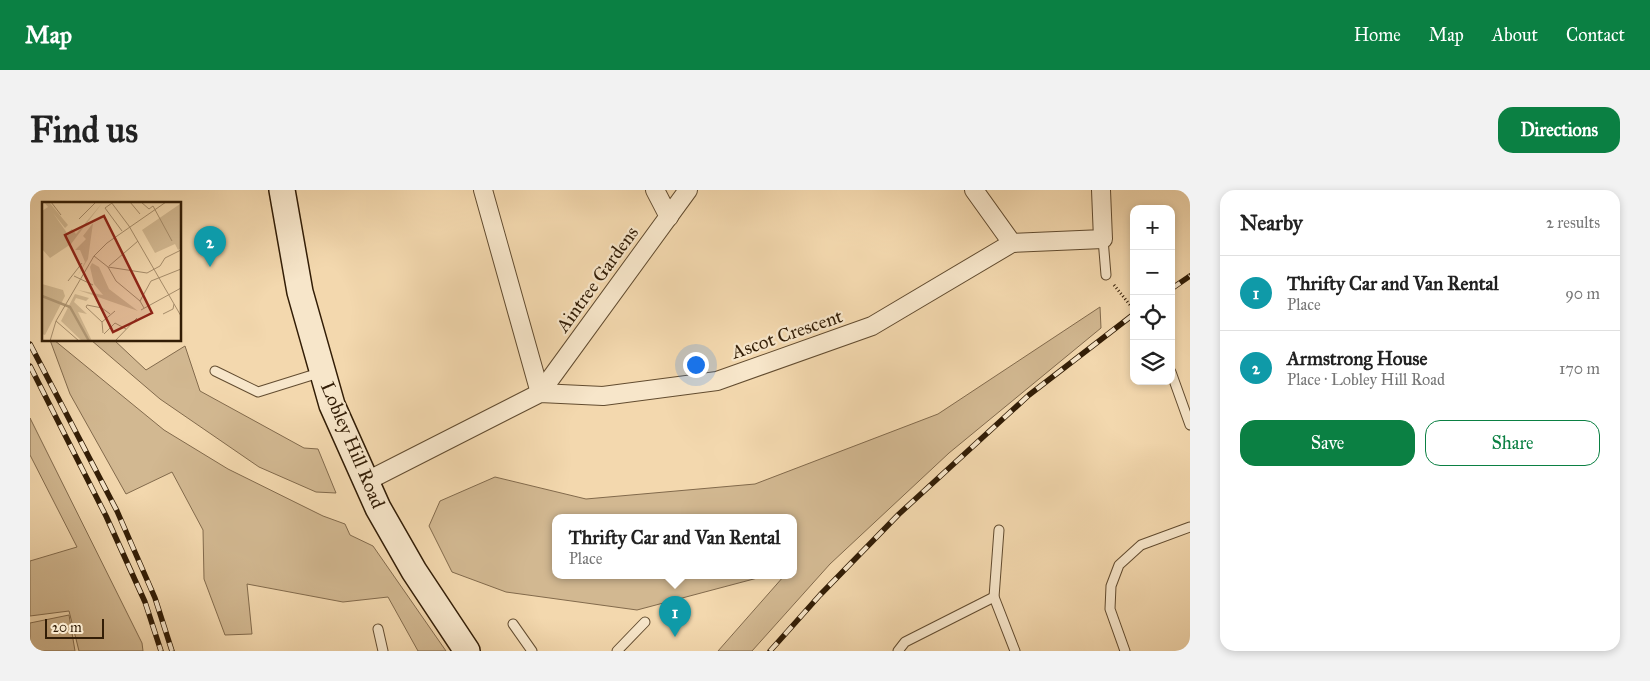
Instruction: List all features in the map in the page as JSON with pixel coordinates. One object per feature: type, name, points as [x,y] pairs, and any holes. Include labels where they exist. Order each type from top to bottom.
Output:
[{"type":"main road","name":"Lobley Hill Road","points":[[282,190],[300,292],[332,405],[378,508],[414,571],[467,651]]},
{"type":"street","points":[[483,190],[540,393]]},
{"type":"street","points":[[656,190],[669,217]]},
{"type":"street","name":"Aintree Gardens","points":[[540,393],[688,190]]},
{"type":"street","points":[[974,190],[1012,243]]},
{"type":"street","points":[[1101,190],[1103,239]]},
{"type":"street","name":"Ascot Crescent","points":[[365,482],[540,393],[603,396],[717,381],[872,326],[1012,243],[1103,239]]},
{"type":"lane","points":[[1103,239],[1106,275]]},
{"type":"lane","points":[[215,371],[258,392],[322,372]]},
{"type":"lane","points":[[1175,383],[1190,425]]},
{"type":"lane","points":[[1125,651],[1110,609],[1111,586],[1119,565],[1141,545],[1190,527]]},
{"type":"lane","points":[[998,530],[994,597],[1015,651]]},
{"type":"lane","points":[[898,651],[905,642],[994,597]]},
{"type":"lane","points":[[617,651],[645,622]]},
{"type":"lane","points":[[513,624],[532,651]]},
{"type":"lane","points":[[378,629],[383,651]]},
{"type":"path","points":[[1106,275],[1130,305]]},
{"type":"shaded area","points":[[1100,307],[1101,328],[949,453],[830,564],[752,651],[718,651],[781,579],[797,579],[797,514],[552,514],[552,579],[754,579],[637,610],[506,592],[452,572],[429,526],[440,501],[495,477],[586,499],[755,484],[938,414]]},
{"type":"shaded area","points":[[50,341],[55,341],[164,430],[228,469],[323,516],[345,524],[350,535],[373,546],[446,651],[418,651],[388,597],[343,602],[247,584],[252,634],[225,635],[204,579],[203,530],[172,472],[126,494],[70,394]]},
{"type":"shaded area","points":[[92,341],[115,341],[146,370],[185,346],[200,391],[304,448],[318,449],[336,493],[316,492],[259,467],[160,399]]},
{"type":"shaded area","points":[[30,418],[142,643],[143,651],[79,651],[69,611],[30,616],[30,561],[77,547],[30,455]]},
{"type":"shaded area","points":[[69,615],[75,651],[30,651],[30,623]]},
{"type":"railway","points":[[1175,286],[1190,276]]},
{"type":"railway","points":[[770,651],[820,595],[899,514],[1029,395],[1130,317]]},
{"type":"railway","points":[[30,344],[117,511],[155,598],[172,651]]},
{"type":"railway","points":[[30,366],[106,516],[145,602],[161,651]]},
{"type":"place","name":"Armstrong House","points":[[210,267]]},
{"type":"place","name":"Thrifty Car and Van Rental","points":[[675,637]]}]
